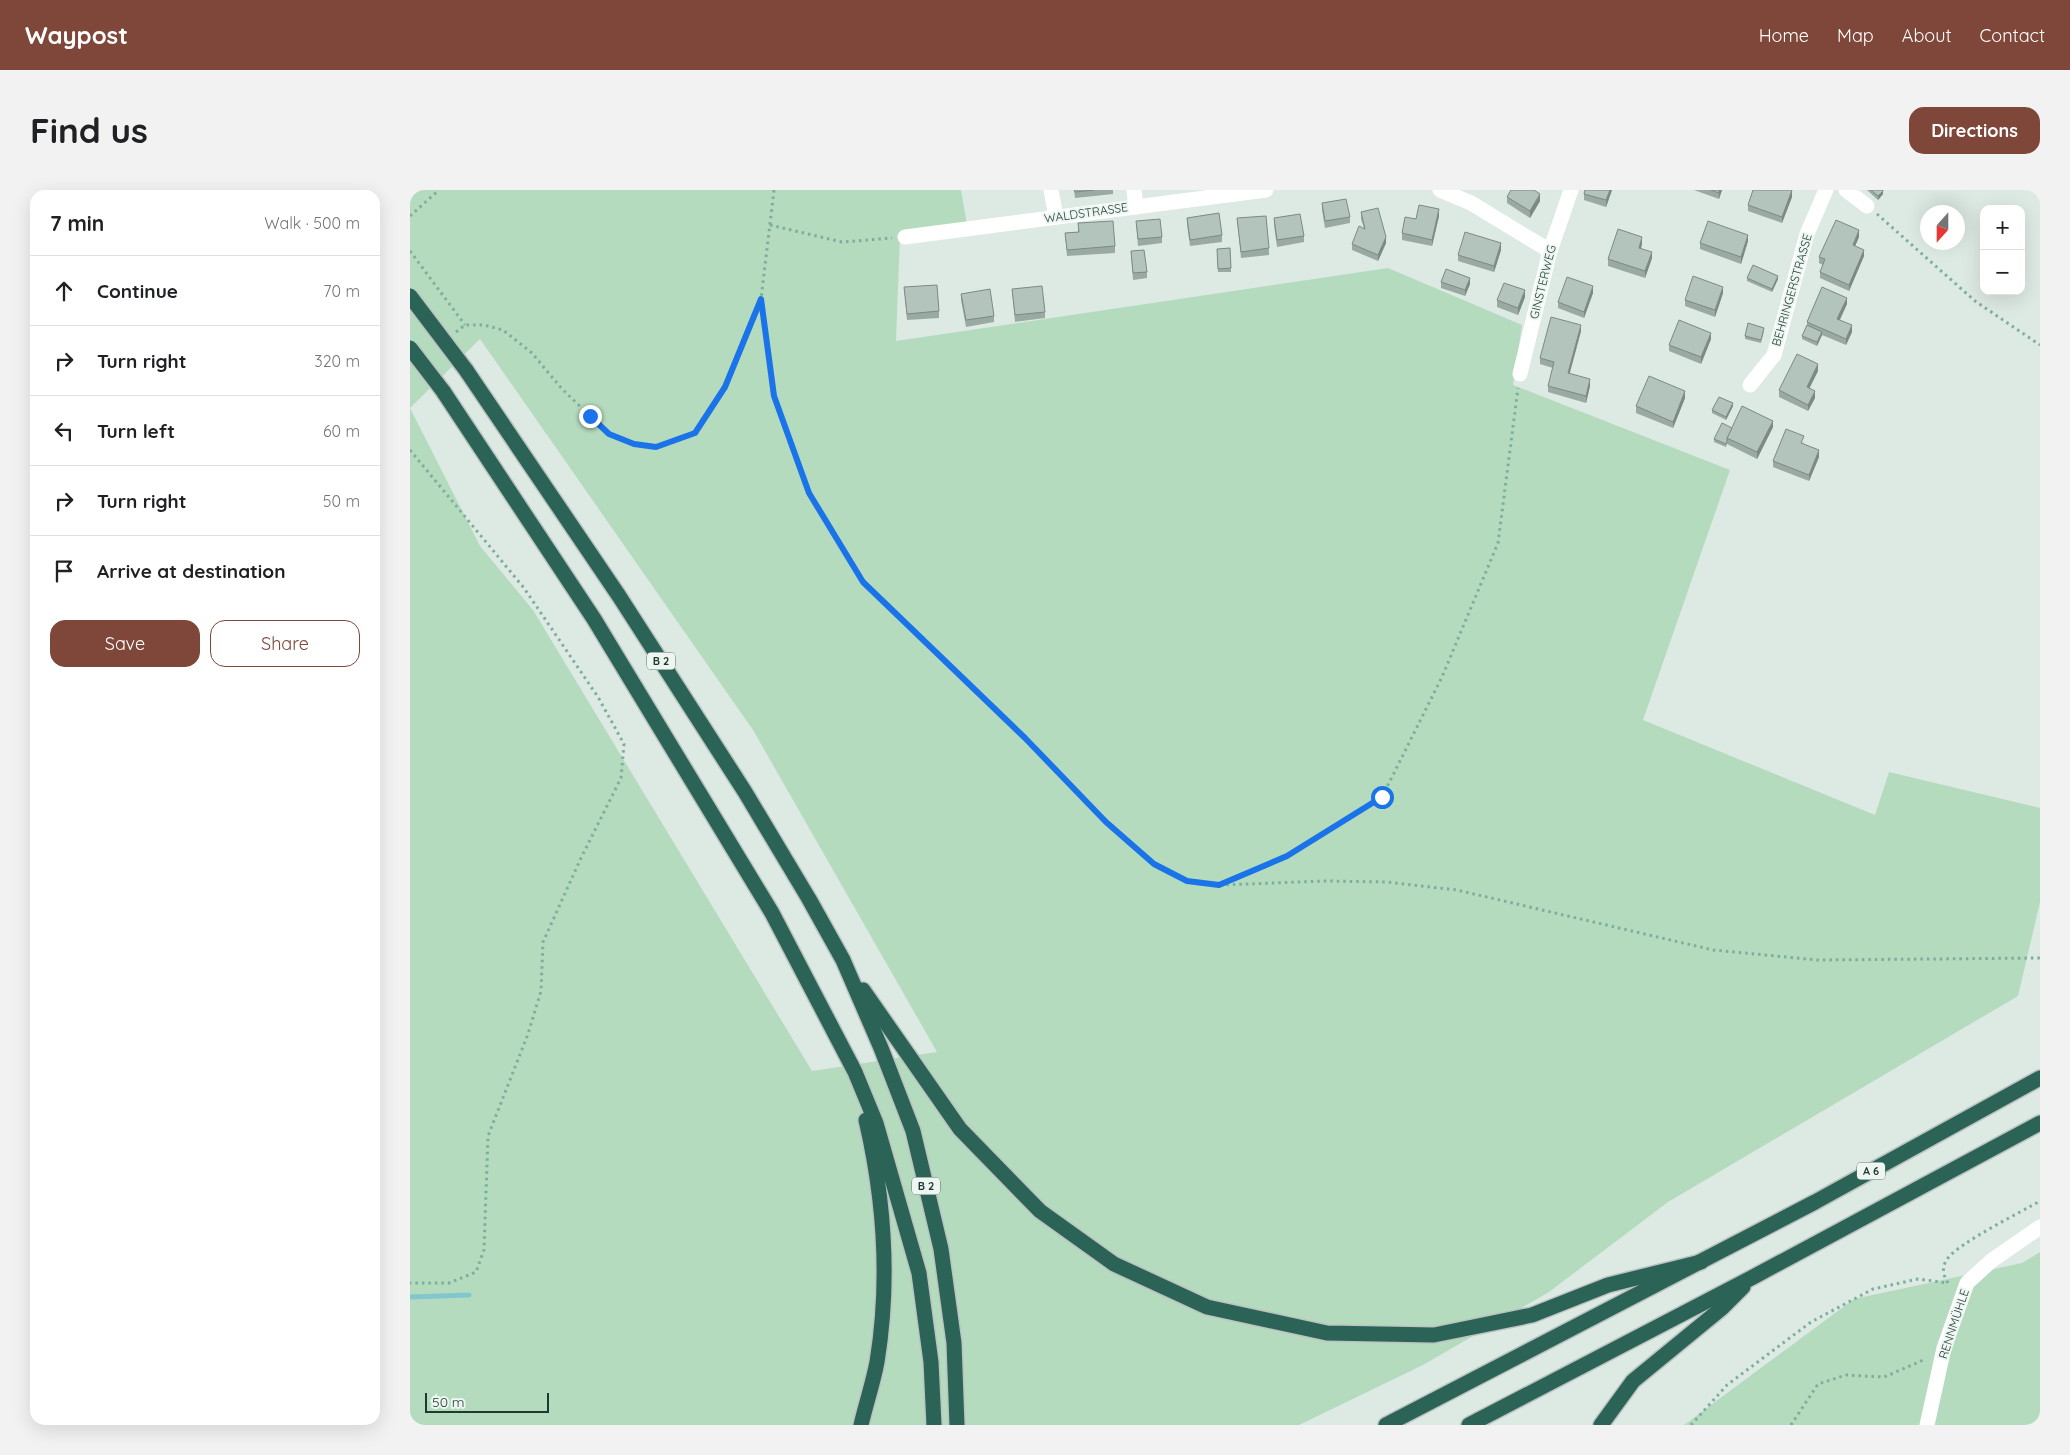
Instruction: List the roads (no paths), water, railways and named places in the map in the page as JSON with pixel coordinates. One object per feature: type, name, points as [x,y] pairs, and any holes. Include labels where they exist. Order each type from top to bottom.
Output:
[{"type":"highway","name":"B 2","points":[[410,296],[466,370],[620,596],[740,784],[843,960],[881,1048],[917,1149],[941,1249],[954,1343],[957,1425]]},
{"type":"highway","name":"B 2","points":[[410,348],[443,391],[594,619],[767,905],[855,1072],[879,1132],[919,1273],[931,1362],[934,1425]]},
{"type":"highway","points":[[843,960],[960,1129],[1040,1211],[1114,1264],[1207,1307],[1327,1333],[1434,1334],[1532,1315],[1608,1285],[1701,1262]]},
{"type":"highway","points":[[855,1072],[878,1185],[884,1293],[876,1363],[861,1425]]},
{"type":"highway","name":"A 6","points":[[1386,1425],[1815,1202],[2040,1078]]},
{"type":"highway","points":[[1469,1425],[1755,1276],[2040,1123]]},
{"type":"highway","points":[[1601,1425],[1633,1381],[1722,1308],[1755,1276]]},
{"type":"street","points":[[1051,190],[1056,217]]},
{"type":"street","points":[[1134,190],[1136,207]]},
{"type":"street","name":"WALDSTRASSE","points":[[905,237],[1235,192],[1266,190]]},
{"type":"street","points":[[1440,190],[1471,203],[1550,251]]},
{"type":"street","name":"GINSTERWEG","points":[[1520,374],[1550,251],[1570,190]]},
{"type":"street","name":"BEHRINGERSTRASSE","points":[[1750,385],[1774,355],[1807,234],[1826,190]]},
{"type":"street","points":[[1846,190],[1867,206]]},
{"type":"street","name":"RENNMÜHLE","points":[[1927,1425],[1944,1348],[1967,1283],[1991,1261],[2040,1227]]},
{"type":"waterway","points":[[410,1297],[469,1295]]}]
